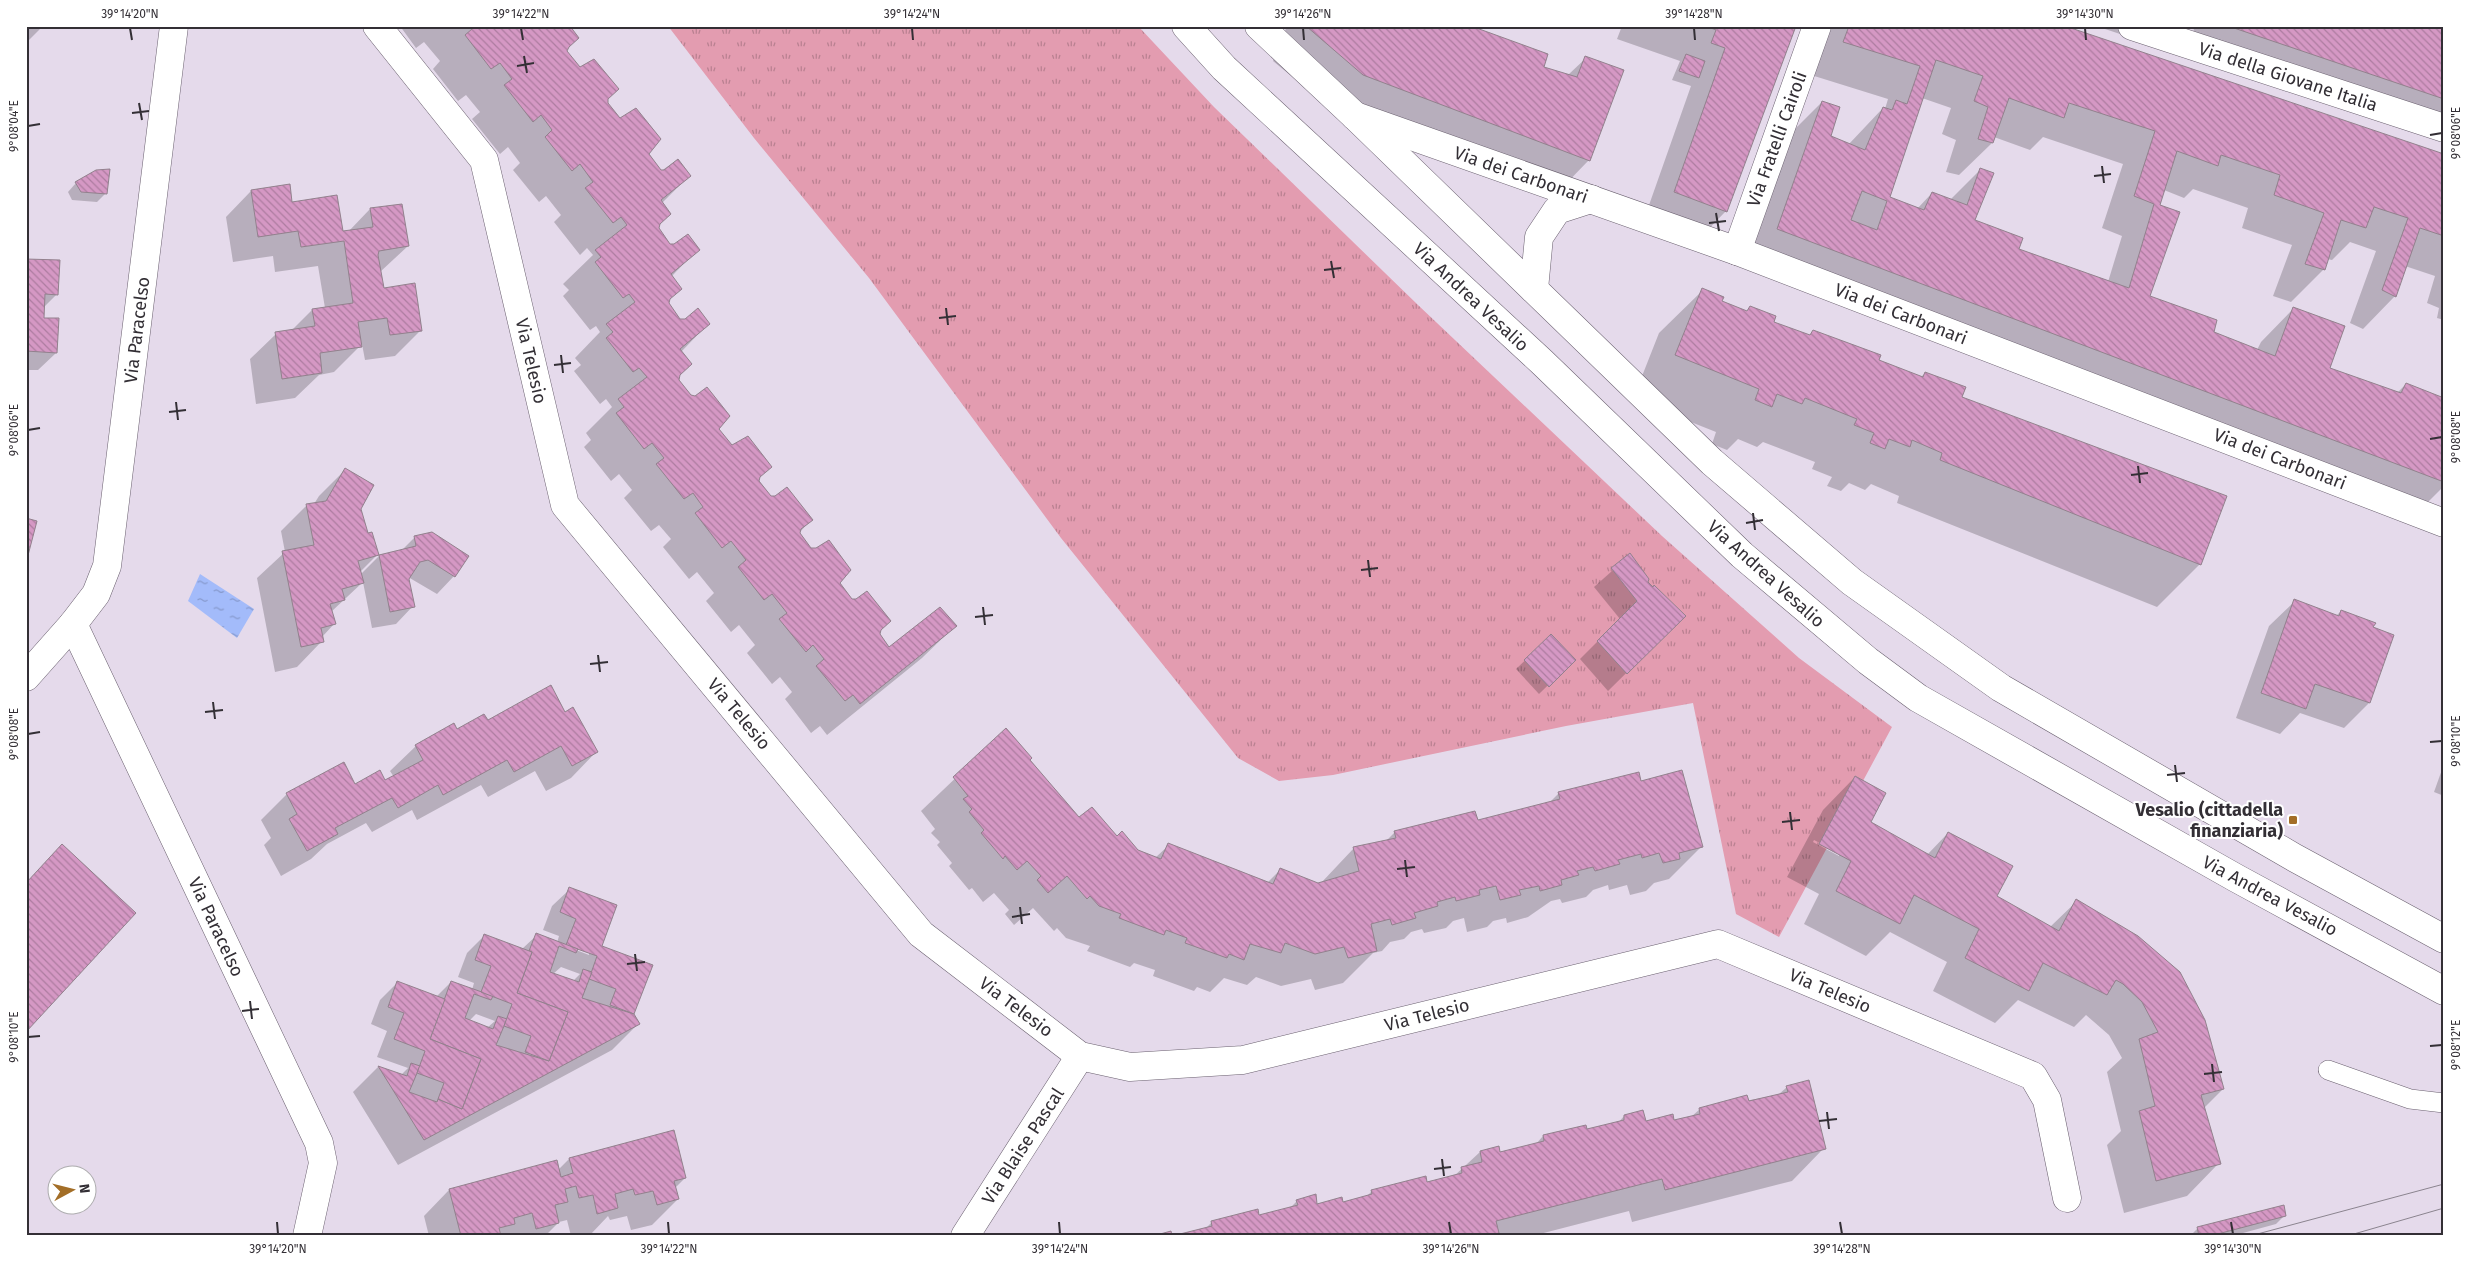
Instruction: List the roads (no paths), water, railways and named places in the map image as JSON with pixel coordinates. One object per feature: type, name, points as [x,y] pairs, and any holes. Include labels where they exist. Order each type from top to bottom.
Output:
[{"type":"street","name":"Via Paracelso","points":[[26,677],[73,624],[96,594],[107,566],[174,26]]},
{"type":"street","name":"Via Telesio","points":[[377,26],[484,160],[565,505],[921,934],[1080,1056],[1130,1067],[1243,1060],[1718,944],[2033,1076],[2047,1100],[2067,1198]]},
{"type":"street","name":"Via Andrea Vesalio","points":[[1186,26],[1224,68],[1542,362],[1742,556],[1868,661],[1918,698],[2236,878],[2444,991]]},
{"type":"street","points":[[1259,26],[1356,116],[1712,462],[1852,582],[1914,628],[2001,688],[2295,858],[2444,938]]},
{"type":"street","name":"Via Fratelli Cairoli","points":[[1736,251],[1816,26]]},
{"type":"street","name":"Via della Giovane Italia","points":[[2132,26],[2444,128]]},
{"type":"street","name":"Via dei Carbonari","points":[[1356,116],[1736,251],[2444,522]]},
{"type":"street","points":[[1534,289],[1539,237],[1557,210],[1591,199]]},
{"type":"street","name":"Via Paracelso","points":[[73,624],[319,1143],[323,1162],[306,1236]]},
{"type":"street","name":"Via Blaise Pascal","points":[[966,1236],[1080,1056]]},
{"type":"lane","points":[[2328,1070],[2410,1099],[2444,1102]]},
{"type":"water","points":[[200,574],[254,609],[237,638],[188,601]]},
{"type":"tram line","points":[[2250,1236],[2444,1184]]},
{"type":"tram line","points":[[2347,1236],[2444,1208]]},
{"type":"place","name":"Vesalio (cittadella finanziaria)","points":[[2293,820]]}]
